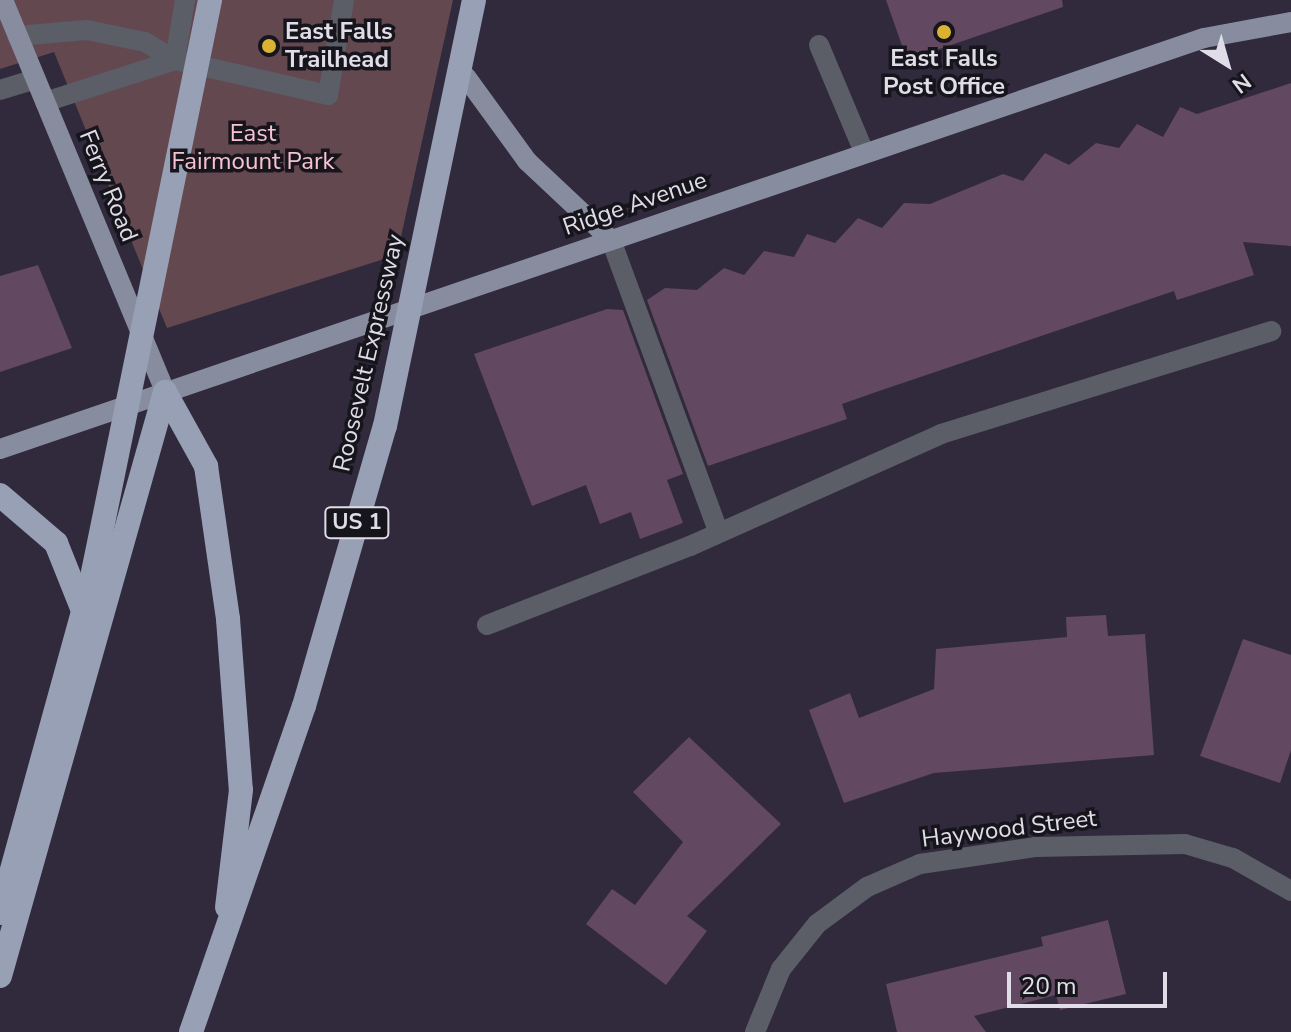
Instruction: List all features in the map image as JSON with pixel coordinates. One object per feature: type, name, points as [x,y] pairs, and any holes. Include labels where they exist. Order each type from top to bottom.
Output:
[{"type":"highway","points":[[0,913],[91,582],[210,0]]},
{"type":"highway","name":"Roosevelt Expressway","points":[[191,1032],[304,706],[385,426],[474,0]]},
{"type":"highway","points":[[183,1032],[351,538],[408,311]]},
{"type":"highway","points":[[165,392],[206,466],[228,619],[241,790],[226,913]]},
{"type":"highway","points":[[0,976],[165,392]]},
{"type":"highway","points":[[0,495],[56,543],[82,602],[89,660]]},
{"type":"main road","name":"Ferry Road","points":[[3,0],[165,392]]},
{"type":"main road","points":[[408,311],[484,0]]},
{"type":"main road","name":"Ridge Avenue","points":[[0,449],[864,152],[1216,35],[1291,22]]},
{"type":"main road","points":[[466,77],[527,161],[611,240]]},
{"type":"street","points":[[175,60],[185,0]]},
{"type":"street","points":[[17,36],[87,30],[145,42],[175,60],[328,95],[344,0]]},
{"type":"street","points":[[819,45],[864,152]]},
{"type":"street","points":[[45,102],[175,60]]},
{"type":"street","points":[[0,90],[35,79]]},
{"type":"street","points":[[611,240],[717,528]]},
{"type":"street","points":[[487,625],[690,546],[717,528],[941,434],[1271,331]]},
{"type":"street","name":"Haywood Street","points":[[755,1032],[781,969],[817,924],[867,887],[920,864],[1050,846],[1185,844],[1233,858],[1291,891]]},
{"type":"green space","name":"East Fairmount Park","points":[[0,0],[453,0],[399,246],[381,260],[167,328],[54,52],[0,69]]},
{"type":"building","name":"East Falls Post Office","points":[[886,0],[1062,0],[1063,7],[907,60]]},
{"type":"building","points":[[1291,83],[1291,246],[1243,242],[1254,275],[1177,300],[1174,291],[882,390],[842,404],[847,419],[708,466],[647,300],[665,288],[697,290],[724,268],[744,275],[764,251],[794,257],[807,234],[835,243],[858,218],[882,228],[904,203],[930,204],[1003,174],[1023,181],[1045,153],[1069,165],[1096,143],[1119,148],[1137,124],[1163,137],[1180,107],[1197,114]]},
{"type":"building","points":[[38,265],[72,348],[0,372],[0,276]]},
{"type":"building","points":[[607,309],[623,310],[683,474],[667,480],[683,523],[640,539],[631,512],[600,524],[586,485],[532,506],[474,354]]},
{"type":"building","points":[[1106,615],[1108,636],[1145,634],[1154,755],[934,773],[844,803],[809,710],[850,693],[859,718],[934,689],[936,649],[1067,637],[1066,617]]},
{"type":"building","points":[[1243,639],[1291,655],[1291,750],[1280,783],[1200,756]]},
{"type":"building","points":[[689,737],[781,824],[687,916],[707,931],[666,985],[586,924],[612,889],[635,905],[683,842],[633,792]]},
{"type":"building","points":[[1108,920],[1126,994],[1060,1010],[1056,995],[974,1016],[986,1032],[897,1032],[886,984],[1043,946],[1041,937]]},
{"type":"place","name":"East Falls Post Office","points":[[944,32]]},
{"type":"place","name":"East Falls Trailhead","points":[[269,46]]}]
